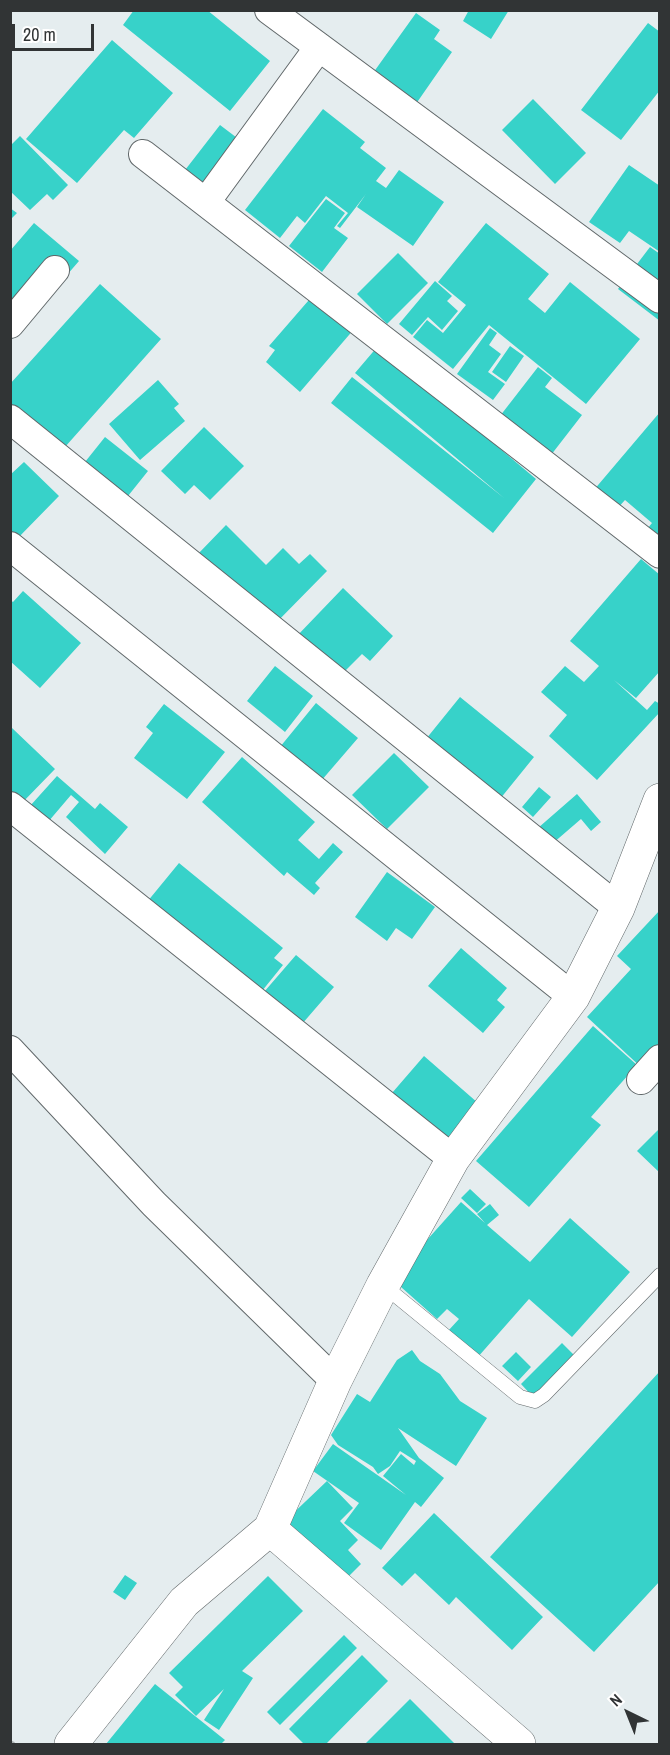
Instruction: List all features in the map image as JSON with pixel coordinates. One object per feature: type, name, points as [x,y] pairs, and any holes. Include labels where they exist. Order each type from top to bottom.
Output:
[{"type":"street","points":[[269,10],[660,299]]},
{"type":"street","points":[[206,202],[319,47]]},
{"type":"street","points":[[143,154],[660,554]]},
{"type":"street","points":[[10,324],[55,270]]},
{"type":"street","points":[[10,419],[618,908]]},
{"type":"street","points":[[10,546],[573,997]]},
{"type":"street","points":[[71,1744],[184,1602],[270,1529],[335,1381],[383,1285],[453,1159],[573,997],[618,908],[660,800]]},
{"type":"street","points":[[10,806],[453,1159]]},
{"type":"street","points":[[10,1050],[154,1204],[335,1381]]},
{"type":"street","points":[[270,1529],[519,1744]]},
{"type":"lane","points":[[383,1285],[520,1397],[535,1401],[544,1395],[660,1275]]},
{"type":"building","points":[[134,10],[207,10],[270,61],[230,111],[123,25]]},
{"type":"building","points":[[469,10],[509,10],[491,39],[463,21]]},
{"type":"building","points":[[416,13],[440,30],[434,39],[452,52],[402,124],[358,94]]},
{"type":"building","points":[[648,23],[660,32],[660,90],[621,140],[581,110]]},
{"type":"building","points":[[112,40],[173,93],[134,138],[124,130],[77,183],[26,139]]},
{"type":"building","points":[[533,99],[586,153],[555,184],[502,130]]},
{"type":"building","points":[[323,109],[365,142],[360,148],[386,168],[376,181],[386,188],[399,170],[444,202],[413,246],[357,207],[366,194],[340,228],[337,226],[348,213],[326,196],[305,223],[297,216],[280,238],[245,210]]},
{"type":"building","points":[[220,125],[253,150],[207,177],[199,187],[182,174]]},
{"type":"building","points":[[20,136],[68,185],[53,200],[47,194],[30,210],[10,191],[10,146]]},
{"type":"building","points":[[629,165],[660,186],[660,252],[629,231],[620,243],[589,222]]},
{"type":"building","points":[[326,199],[345,213],[334,228],[348,238],[322,272],[289,246]]},
{"type":"building","points":[[10,208],[17,213],[10,220]]},
{"type":"building","points":[[34,223],[79,261],[10,341],[10,251]]},
{"type":"building","points":[[486,223],[549,274],[528,299],[545,313],[570,282],[640,339],[586,404],[489,325],[453,369],[413,337],[427,320],[443,333],[466,305],[438,282]]},
{"type":"building","points":[[650,247],[660,254],[660,321],[618,289]]},
{"type":"building","points":[[398,253],[428,283],[387,324],[357,294]]},
{"type":"building","points":[[435,281],[452,296],[447,301],[458,311],[442,330],[428,317],[412,335],[399,324]]},
{"type":"building","points":[[100,284],[161,339],[57,456],[10,414],[10,384]]},
{"type":"building","points":[[315,293],[355,328],[300,392],[266,362],[275,350],[269,346]]},
{"type":"building","points":[[490,328],[497,333],[489,345],[501,354],[488,372],[505,384],[493,400],[457,374]]},
{"type":"building","points":[[378,346],[536,479],[493,533],[331,403],[352,377],[504,498],[355,373]]},
{"type":"building","points":[[510,346],[524,356],[506,382],[492,372]]},
{"type":"building","points":[[538,367],[552,378],[545,387],[582,415],[551,455],[500,416]]},
{"type":"building","points":[[158,380],[179,404],[174,408],[185,421],[140,460],[109,424]]},
{"type":"building","points":[[660,412],[660,545],[644,533],[652,523],[625,500],[616,510],[593,491]]},
{"type":"building","points":[[204,427],[244,466],[210,500],[194,485],[185,494],[161,471]]},
{"type":"building","points":[[105,437],[148,471],[120,506],[77,472]]},
{"type":"building","points":[[24,462],[59,496],[15,541],[10,536],[10,475]]},
{"type":"building","points":[[226,525],[266,565],[283,548],[299,564],[310,554],[327,571],[271,628],[197,555]]},
{"type":"building","points":[[641,559],[660,575],[660,671],[636,698],[614,680],[647,710],[655,701],[660,704],[660,712],[597,780],[549,736],[567,715],[541,692],[565,666],[584,682],[599,666],[570,641]]},
{"type":"building","points":[[343,588],[393,636],[370,661],[362,654],[338,678],[295,638]]},
{"type":"building","points":[[23,591],[81,643],[40,688],[10,661],[10,600],[13,602]]},
{"type":"building","points":[[275,666],[313,696],[285,732],[247,701]]},
{"type":"building","points":[[460,697],[534,757],[500,799],[426,739]]},
{"type":"building","points":[[316,703],[358,738],[321,781],[280,747]]},
{"type":"building","points":[[164,704],[225,752],[187,799],[134,758],[153,733],[146,727]]},
{"type":"building","points":[[12,728],[55,769],[20,805],[10,796]]},
{"type":"building","points":[[394,753],[429,787],[387,829],[352,795]]},
{"type":"building","points":[[242,757],[315,822],[298,840],[319,859],[333,843],[343,852],[315,883],[320,888],[314,895],[287,872],[284,876],[202,802]]},
{"type":"building","points":[[57,776],[95,809],[100,803],[128,827],[105,854],[66,817],[79,802],[71,795],[48,822],[30,806]]},
{"type":"building","points":[[539,787],[551,797],[533,817],[522,807]]},
{"type":"building","points":[[577,794],[601,822],[591,831],[581,819],[552,844],[538,828]]},
{"type":"building","points":[[179,863],[283,948],[274,958],[283,965],[262,991],[147,902]]},
{"type":"building","points":[[387,872],[435,907],[412,939],[396,928],[387,941],[355,917]]},
{"type":"building","points":[[660,910],[660,1053],[644,1070],[587,1017],[631,969],[617,956]]},
{"type":"building","points":[[461,948],[507,988],[497,1000],[505,1007],[483,1033],[428,986]]},
{"type":"building","points":[[296,955],[334,987],[302,1024],[264,992]]},
{"type":"building","points":[[593,1026],[637,1065],[591,1117],[601,1125],[529,1207],[476,1161]]},
{"type":"building","points":[[424,1056],[478,1103],[446,1140],[392,1093]]},
{"type":"building","points":[[660,1128],[660,1173],[637,1151]]},
{"type":"building","points":[[470,1189],[486,1204],[477,1213],[461,1198]]},
{"type":"building","points":[[461,1202],[485,1223],[477,1214],[490,1204],[499,1215],[487,1225],[530,1262],[570,1218],[630,1272],[572,1337],[529,1299],[477,1358],[448,1331],[459,1319],[447,1309],[437,1319],[392,1279]]},
{"type":"building","points":[[562,1343],[576,1357],[534,1398],[521,1384]]},
{"type":"building","points":[[412,1350],[420,1361],[440,1374],[460,1401],[487,1418],[456,1466],[398,1428],[419,1458],[444,1478],[421,1507],[415,1502],[381,1550],[344,1523],[359,1503],[313,1471],[333,1444],[406,1495],[383,1476],[401,1454],[414,1465],[416,1461],[400,1451],[390,1466],[378,1474],[373,1467],[338,1445],[331,1435],[357,1394],[370,1402],[397,1360]]},
{"type":"building","points":[[516,1352],[531,1367],[518,1381],[502,1366]]},
{"type":"building","points":[[660,1371],[660,1581],[594,1652],[490,1557]]},
{"type":"building","points":[[327,1481],[353,1508],[340,1521],[358,1540],[348,1550],[361,1564],[343,1582],[285,1521]]},
{"type":"building","points":[[434,1513],[543,1617],[512,1650],[456,1597],[449,1605],[415,1573],[402,1586],[382,1568]]},
{"type":"building","points":[[125,1575],[137,1583],[125,1600],[113,1592]]},
{"type":"building","points":[[268,1576],[303,1611],[242,1671],[253,1678],[219,1730],[204,1720],[224,1689],[196,1716],[175,1695],[183,1687],[169,1673]]},
{"type":"building","points":[[344,1635],[357,1648],[280,1725],[267,1712]]},
{"type":"building","points":[[362,1655],[388,1681],[326,1744],[304,1744],[289,1729]]},
{"type":"building","points":[[155,1684],[225,1740],[221,1744],[106,1744]]},
{"type":"building","points":[[410,1699],[455,1744],[365,1744]]}]
